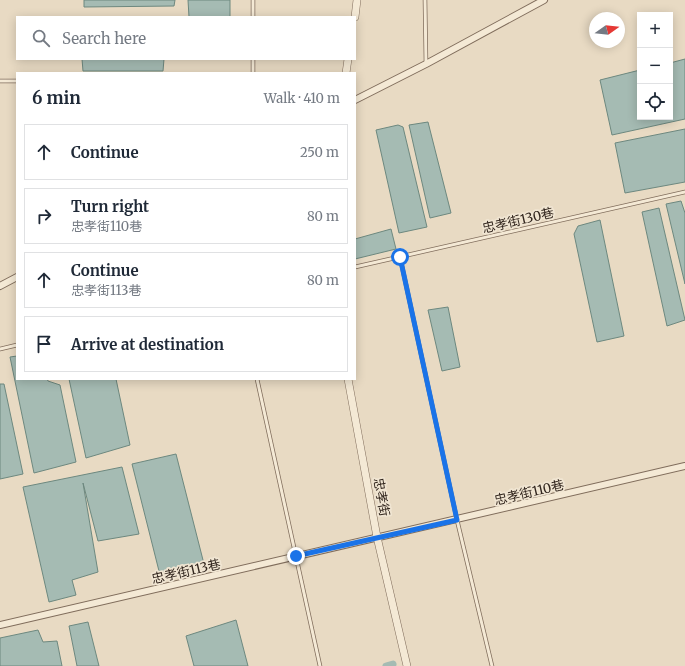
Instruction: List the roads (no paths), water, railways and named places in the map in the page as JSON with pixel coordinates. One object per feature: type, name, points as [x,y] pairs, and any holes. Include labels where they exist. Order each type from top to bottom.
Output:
[{"type":"street","points":[[355,16],[357,0]]},
{"type":"street","points":[[356,99],[426,64],[544,0]]},
{"type":"street","points":[[346,72],[348,60]]},
{"type":"street","points":[[0,286],[16,277]]},
{"type":"street","name":"忠孝街","points":[[348,380],[377,537],[407,666]]},
{"type":"street","name":"忠孝街110巷","points":[[377,537],[457,520],[685,466]]},
{"type":"street","name":"忠孝街113巷","points":[[0,625],[377,537]]},
{"type":"lane","points":[[253,0],[253,16]]},
{"type":"lane","points":[[425,0],[426,64]]},
{"type":"lane","points":[[253,60],[253,72]]},
{"type":"lane","points":[[0,81],[16,81]]},
{"type":"lane","name":"忠孝街130巷","points":[[356,267],[685,192]]},
{"type":"lane","points":[[400,257],[457,520],[492,666]]},
{"type":"lane","points":[[0,349],[16,345]]},
{"type":"lane","points":[[257,380],[320,666]]},
{"type":"water","points":[[84,0],[175,0],[174,6],[84,7]]},
{"type":"water","points":[[188,0],[230,0],[230,16],[189,16]]},
{"type":"water","points":[[685,59],[685,119],[612,135],[600,80],[637,71],[637,120],[673,120],[673,62]]},
{"type":"water","points":[[82,60],[164,60],[163,71],[83,71]]},
{"type":"water","points":[[428,122],[451,213],[430,218],[409,125]]},
{"type":"water","points":[[398,125],[403,127],[427,227],[399,233],[376,130]]},
{"type":"water","points":[[685,129],[685,182],[625,193],[615,143]]},
{"type":"water","points":[[681,201],[685,213],[685,284],[666,204]]},
{"type":"water","points":[[659,208],[685,320],[667,326],[642,212]]},
{"type":"water","points":[[600,220],[624,336],[597,342],[574,234],[578,226]]},
{"type":"water","points":[[391,229],[396,249],[356,259],[356,239]]},
{"type":"water","points":[[448,307],[460,367],[442,371],[428,310]]},
{"type":"water","points":[[16,356],[16,380],[48,380],[60,385],[76,462],[34,473],[10,357]]},
{"type":"water","points":[[69,380],[116,380],[130,445],[86,458]]},
{"type":"water","points":[[0,384],[4,384],[23,474],[0,479]]},
{"type":"water","points":[[176,454],[204,564],[160,575],[132,464]]},
{"type":"water","points":[[122,467],[139,534],[98,541],[83,483],[98,572],[72,580],[76,595],[49,602],[23,487]]},
{"type":"water","points":[[236,620],[248,666],[194,666],[186,636]]},
{"type":"water","points":[[88,622],[99,666],[77,666],[69,626]]},
{"type":"water","points":[[38,630],[43,642],[57,641],[62,666],[0,666],[0,638]]},
{"type":"waterway","points":[[386,666],[393,664]]}]
